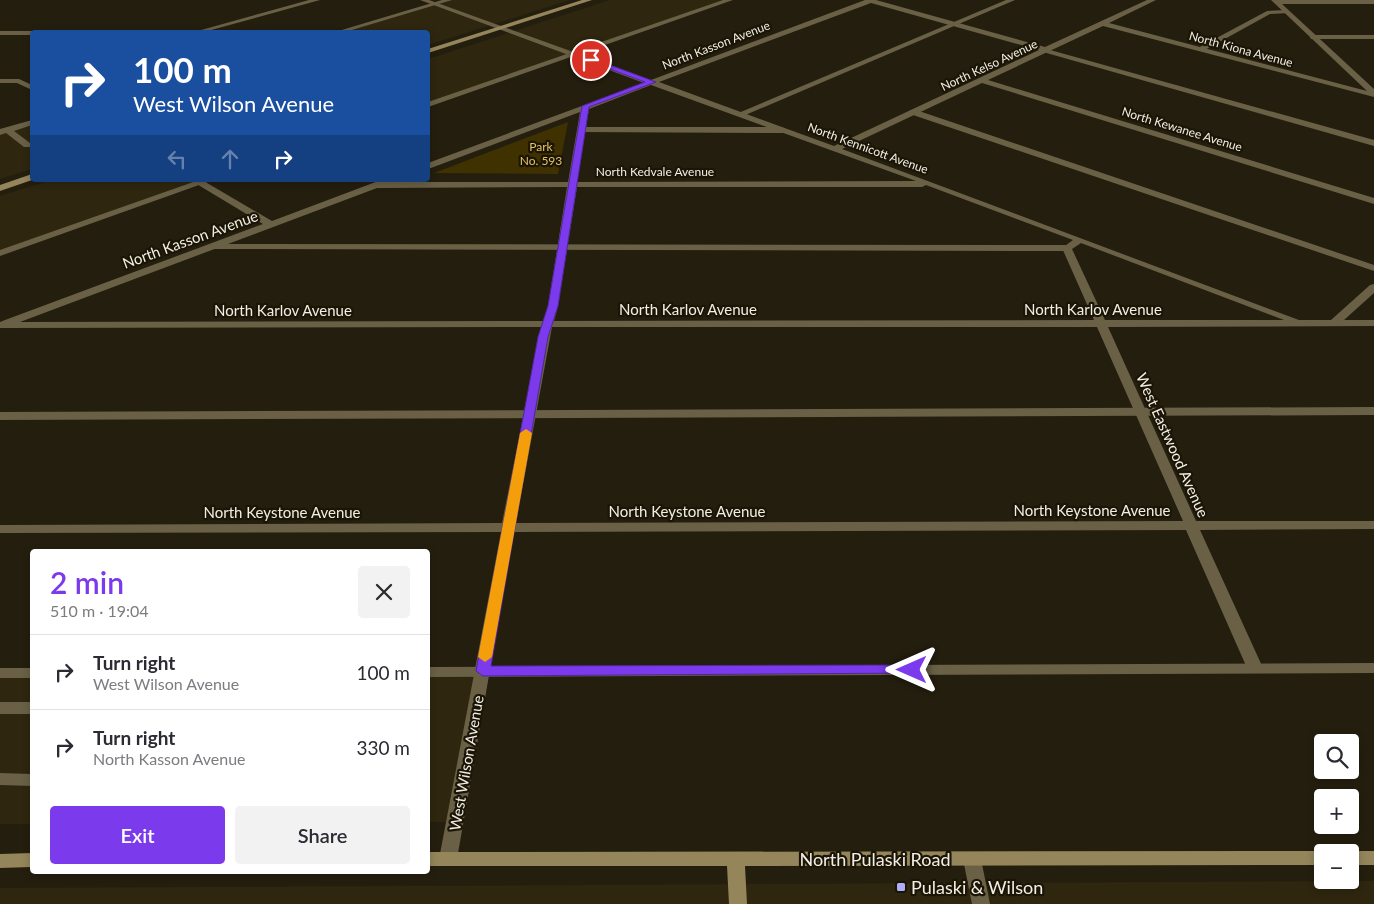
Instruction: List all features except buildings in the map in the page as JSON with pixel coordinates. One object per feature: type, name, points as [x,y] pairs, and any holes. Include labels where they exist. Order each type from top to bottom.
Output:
[{"type":"main road","points":[[430,50],[589,0]]},
{"type":"main road","points":[[0,188],[30,178]]},
{"type":"main road","name":"North Pulaski Road","points":[[430,859],[1314,858]]},
{"type":"main road","points":[[1359,858],[1374,858]]},
{"type":"main road","points":[[736,859],[738,904]]},
{"type":"main road","points":[[0,861],[30,860]]},
{"type":"street","points":[[206,30],[317,0]]},
{"type":"street","name":"North Kennicott Avenue","points":[[423,0],[932,184],[1302,324]]},
{"type":"street","points":[[345,30],[449,0]]},
{"type":"street","points":[[430,103],[730,0]]},
{"type":"street","points":[[870,0],[1374,143]]},
{"type":"street","name":"North Kasson Avenue","points":[[430,165],[870,0]]},
{"type":"street","points":[[740,114],[1012,0]]},
{"type":"street","name":"North Kelso Avenue","points":[[834,149],[1153,0]]},
{"type":"street","points":[[1275,1],[1374,2]]},
{"type":"street","points":[[1275,1],[1374,94]]},
{"type":"street","points":[[1200,49],[1269,12],[1287,12]]},
{"type":"street","name":"North Kiona Avenue","points":[[1103,24],[1374,94]]},
{"type":"street","points":[[0,33],[30,33]]},
{"type":"street","points":[[1314,37],[1374,37]]},
{"type":"street","points":[[0,86],[30,78]]},
{"type":"street","points":[[1358,78],[1374,78]]},
{"type":"street","points":[[0,81],[19,81],[30,87]]},
{"type":"street","name":"North Kewanee Avenue","points":[[982,81],[1374,201]]},
{"type":"street","name":"West Wilson Avenue","points":[[448,859],[546,325],[553,306],[585,106]]},
{"type":"street","points":[[914,112],[1374,268]]},
{"type":"street","points":[[3,131],[30,124]]},
{"type":"street","points":[[581,130],[782,130]]},
{"type":"street","points":[[3,131],[27,145]]},
{"type":"street","points":[[0,253],[198,182]]},
{"type":"street","points":[[203,182],[272,225]]},
{"type":"street","name":"North Kasson Avenue","points":[[1,326],[386,182]]},
{"type":"street","name":"North Kedvale Avenue","points":[[378,185],[932,184]]},
{"type":"street","points":[[213,247],[1067,248],[1080,240]]},
{"type":"street","name":"West Eastwood Avenue","points":[[1067,248],[1254,668]]},
{"type":"street","points":[[1334,323],[1374,287]]},
{"type":"street","name":"North Karlov Avenue","points":[[1,326],[1374,323]]},
{"type":"street","points":[[0,416],[1374,411]]},
{"type":"street","name":"North Keystone Avenue","points":[[0,529],[1374,525]]},
{"type":"street","points":[[430,672],[1374,668]]},
{"type":"street","points":[[0,673],[30,673]]},
{"type":"street","points":[[0,708],[30,708]]},
{"type":"street","points":[[0,779],[30,780]]},
{"type":"street","points":[[972,859],[981,904]]},
{"type":"shaded area","points":[[450,0],[570,0],[430,44],[430,30],[346,30]]},
{"type":"shaded area","points":[[610,0],[732,0],[430,105],[430,58]]},
{"type":"shaded area","points":[[30,124],[30,170],[0,179],[0,132]]},
{"type":"shaded area","points":[[45,182],[207,182],[0,254],[0,196]]},
{"type":"shaded area","points":[[430,674],[478,674],[448,822],[430,822]]},
{"type":"shaded area","points":[[0,675],[30,675],[30,824],[0,824]]},
{"type":"shaded area","points":[[1314,881],[1314,889],[1359,889],[1359,881],[1374,881],[1374,904],[0,904],[0,888]]},
{"type":"green space","name":"Park No. 593","points":[[568,122],[558,174],[434,173]]},
{"type":"slow traffic","points":[[485,657],[526,433]]},
{"type":"place","name":"Pulaski & Wilson","points":[[901,887]]},
{"type":"route","points":[[591,60],[652,82],[585,106],[553,306],[543,337],[483,671],[912,670]]}]
